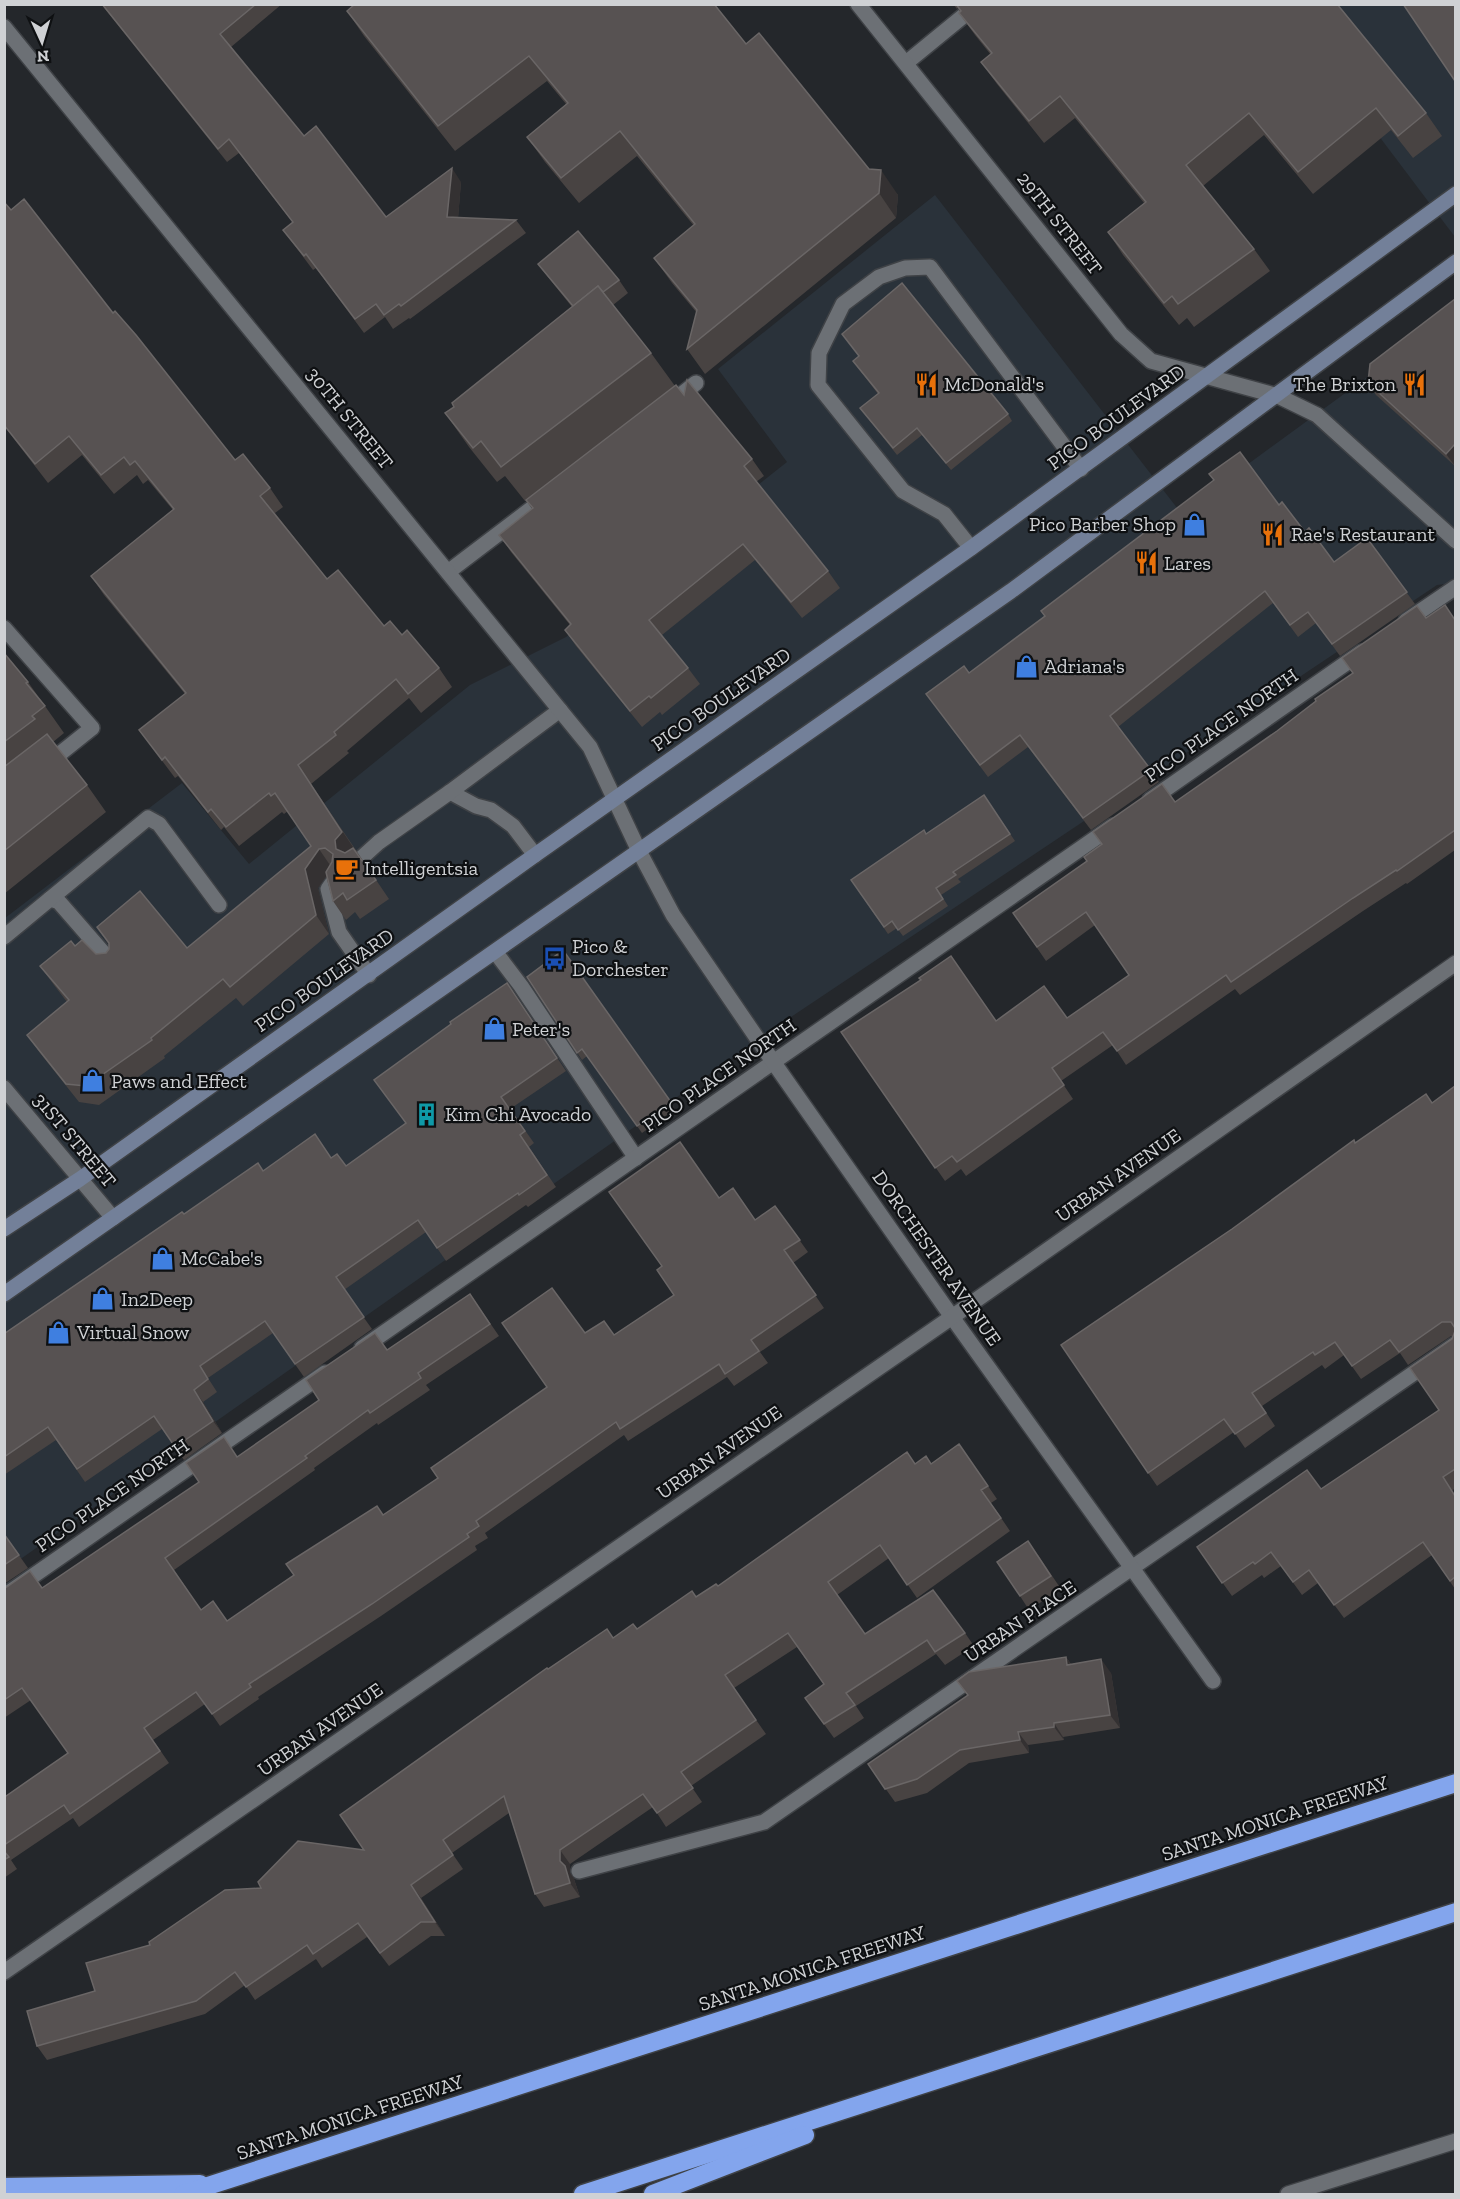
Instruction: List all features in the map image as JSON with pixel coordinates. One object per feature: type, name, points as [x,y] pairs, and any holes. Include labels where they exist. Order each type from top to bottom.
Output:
[{"type":"highway","name":"SANTA MONICA FREEWAY","points":[[183,2194],[1455,1783]]},
{"type":"highway","points":[[583,2194],[1455,1912]]},
{"type":"highway","points":[[653,2194],[966,2071]]},
{"type":"highway","points":[[4,2187],[217,2184]]},
{"type":"main road","name":"PICO BOULEVARD","points":[[4,1229],[80,1179],[971,548],[1455,194]]},
{"type":"main road","points":[[4,1294],[496,953],[1011,591],[1113,514],[1278,396],[1455,262]]},
{"type":"street","name":"29TH STREET","points":[[858,4],[1121,334],[1151,361],[1209,375],[1278,396],[1317,415],[1455,542]]},
{"type":"street","points":[[906,63],[978,4]]},
{"type":"street","name":"30TH STREET","points":[[4,27],[590,747],[639,851]]},
{"type":"street","points":[[971,548],[944,514],[903,491],[818,385],[819,353],[843,304],[879,277],[905,268],[930,267],[1081,469]]},
{"type":"street","points":[[658,412],[696,383]]},
{"type":"street","points":[[448,572],[562,485]]},
{"type":"street","points":[[1397,627],[1455,587]]},
{"type":"street","points":[[4,628],[92,728],[31,776]]},
{"type":"street","name":"PICO PLACE NORTH","points":[[4,1596],[1378,641]]},
{"type":"street","points":[[357,862],[379,842],[560,710]]},
{"type":"street","points":[[450,792],[476,806],[491,810],[513,826],[535,855]]},
{"type":"street","points":[[4,937],[148,818],[159,824],[219,905]]},
{"type":"street","name":"DORCHESTER AVENUE","points":[[639,851],[673,915],[774,1063],[952,1317],[1213,1681]]},
{"type":"street","points":[[337,876],[328,889],[339,932],[369,975]]},
{"type":"street","points":[[50,899],[59,902],[113,964]]},
{"type":"street","points":[[496,953],[521,986],[636,1158]]},
{"type":"street","name":"URBAN AVENUE","points":[[4,1972],[952,1317],[1455,963]]},
{"type":"street","name":"31ST STREET","points":[[4,1088],[113,1218]]},
{"type":"street","name":"URBAN PLACE","points":[[579,1871],[764,1822],[1455,1344]]},
{"type":"street","points":[[1288,2194],[1455,2141]]},
{"type":"shaded area","points":[[1306,5],[1455,5],[1455,237],[1290,18]]},
{"type":"shaded area","points":[[935,195],[1181,513],[1455,313],[1455,583],[1437,585],[782,1023],[5,1570],[5,918],[182,783],[249,864],[470,685],[566,637],[787,462],[718,369]]},
{"type":"building","points":[[102,4],[256,4],[220,34],[304,136],[316,126],[386,217],[452,168],[447,217],[516,220],[401,306],[399,304],[384,315],[376,304],[355,319],[306,254],[304,256],[283,230],[293,222],[229,139],[218,149]]},
{"type":"building","points":[[355,4],[714,4],[746,44],[759,33],[869,169],[881,170],[879,193],[687,349],[697,310],[654,258],[695,224],[620,131],[561,178],[527,137],[568,103],[529,56],[438,126],[347,11]]},
{"type":"building","points":[[956,4],[1337,4],[1426,113],[1398,136],[1376,108],[1298,172],[1249,113],[1186,165],[1254,249],[1178,304],[1172,296],[1164,303],[1108,232],[1146,202],[1060,96],[1029,121],[981,62],[992,53],[959,13],[961,11]]},
{"type":"building","points":[[1403,4],[1455,4],[1455,81]]},
{"type":"building","points":[[24,199],[113,313],[115,311],[136,335],[235,460],[243,454],[270,488],[260,496],[327,579],[338,570],[384,626],[390,621],[402,635],[407,630],[439,668],[408,694],[396,679],[334,732],[336,735],[298,765],[342,832],[335,840],[336,849],[345,853],[353,848],[376,880],[347,900],[343,893],[333,901],[326,872],[332,862],[333,854],[325,848],[319,849],[305,869],[316,915],[230,987],[223,979],[151,1038],[152,1040],[86,1086],[66,1084],[27,1035],[69,1000],[40,966],[71,941],[75,946],[82,940],[96,954],[106,953],[109,943],[97,927],[140,891],[187,948],[311,846],[275,793],[271,796],[269,793],[226,827],[211,809],[208,812],[165,757],[162,760],[139,730],[186,693],[91,576],[174,509],[135,461],[130,465],[124,457],[101,475],[69,436],[35,464],[4,425],[4,202],[11,210]]},
{"type":"building","points":[[578,231],[619,280],[603,292],[598,286],[573,306],[538,264]]},
{"type":"building","name":"McDonald's","points":[[902,283],[1008,414],[946,463],[917,428],[893,448],[860,408],[879,393],[853,361],[859,356],[842,334]]},
{"type":"building","points":[[598,286],[651,353],[501,467],[481,441],[473,448],[445,413],[454,407],[452,403]]},
{"type":"building","points":[[1455,299],[1455,444],[1446,454],[1368,383],[1370,364]]},
{"type":"building","points":[[687,380],[752,459],[744,466],[828,571],[791,602],[743,544],[649,620],[688,668],[651,698],[649,696],[630,711],[565,630],[571,624],[499,535],[533,508],[526,500],[676,385],[684,395]]},
{"type":"building","points":[[1240,452],[1279,505],[1282,502],[1305,532],[1309,528],[1334,562],[1367,538],[1407,592],[1332,644],[1308,612],[1290,625],[1265,591],[1110,716],[1151,770],[1083,818],[1020,735],[980,765],[926,694],[964,666],[969,673],[1045,616],[1041,611],[1214,480],[1209,474]]},
{"type":"building","points":[[1445,605],[1455,620],[1455,830],[1231,982],[1226,975],[1117,1051],[1103,1032],[1052,1068],[1064,1085],[957,1162],[952,1156],[935,1168],[841,1032],[921,980],[919,978],[951,956],[996,1021],[1044,986],[1067,1018],[1129,975],[1086,912],[1037,947],[1013,913],[1087,861],[1084,857],[1102,844],[1093,832],[1162,784],[1175,802],[1277,731],[1316,701],[1315,699],[1353,673],[1342,658],[1417,606],[1426,618]]},
{"type":"building","points":[[4,653],[45,706],[32,716],[35,719],[4,742]]},
{"type":"building","points":[[47,734],[87,785],[4,851],[4,767]]},
{"type":"building","points":[[984,795],[1010,834],[953,872],[956,875],[936,888],[943,899],[898,930],[892,921],[884,927],[851,880],[924,830],[926,834]]},
{"type":"building","points":[[563,950],[671,1102],[637,1126],[582,1049],[577,1053],[527,977]]},
{"type":"building","points":[[507,983],[557,1058],[501,1097],[525,1131],[520,1135],[547,1175],[437,1248],[418,1220],[336,1277],[364,1317],[295,1364],[265,1321],[200,1366],[208,1379],[194,1390],[213,1421],[175,1447],[154,1416],[77,1469],[48,1427],[4,1457],[4,1334],[258,1163],[263,1171],[315,1134],[331,1158],[337,1154],[346,1166],[406,1123],[374,1080],[451,1024],[450,1022]]},
{"type":"building","points":[[1455,1086],[1455,1328],[1451,1322],[1442,1322],[1399,1352],[1390,1340],[1352,1366],[1335,1342],[1315,1355],[1313,1352],[1252,1393],[1266,1413],[1235,1434],[1224,1419],[1148,1473],[1061,1345],[1232,1229],[1354,1140],[1355,1143],[1426,1094],[1432,1103]]},
{"type":"building","points":[[680,1142],[719,1198],[733,1188],[755,1220],[775,1206],[800,1240],[784,1250],[816,1295],[751,1340],[759,1351],[725,1374],[719,1364],[620,1429],[616,1422],[476,1521],[479,1526],[467,1534],[469,1537],[372,1604],[249,1684],[251,1687],[212,1714],[196,1692],[144,1728],[160,1751],[70,1814],[64,1805],[4,1845],[4,1794],[6,1796],[68,1753],[22,1688],[4,1700],[4,1589],[30,1571],[42,1588],[199,1482],[186,1463],[224,1437],[237,1457],[319,1400],[306,1380],[375,1333],[387,1350],[470,1294],[490,1324],[418,1373],[421,1378],[370,1413],[368,1410],[305,1456],[307,1458],[165,1558],[201,1610],[213,1601],[227,1621],[294,1575],[286,1564],[377,1506],[383,1515],[438,1478],[431,1468],[547,1387],[502,1323],[552,1288],[585,1333],[604,1321],[614,1335],[674,1295],[657,1270],[662,1266],[609,1192]]},
{"type":"building","points":[[1455,1331],[1455,1469],[1443,1477],[1455,1496],[1455,1577],[1450,1581],[1423,1542],[1334,1605],[1309,1570],[1293,1582],[1271,1552],[1222,1583],[1197,1547],[1307,1470],[1321,1489],[1439,1410],[1410,1368],[1452,1339]]},
{"type":"building","points":[[959,1444],[988,1486],[981,1490],[1001,1518],[907,1585],[880,1545],[828,1582],[865,1634],[933,1590],[965,1633],[935,1652],[927,1640],[846,1693],[855,1705],[824,1724],[805,1698],[824,1684],[788,1633],[725,1675],[756,1720],[681,1772],[693,1788],[657,1813],[643,1794],[560,1850],[560,1861],[565,1866],[570,1883],[535,1894],[504,1796],[443,1840],[453,1855],[411,1885],[435,1922],[421,1922],[380,1953],[358,1923],[313,1954],[307,1945],[246,1987],[235,1972],[196,2001],[37,2046],[27,2011],[95,1991],[86,1963],[150,1945],[149,1942],[225,1890],[261,1888],[258,1882],[298,1841],[364,1850],[340,1815],[547,1668],[607,1629],[613,1638],[633,1624],[637,1629],[692,1591],[696,1597],[716,1584],[718,1586],[907,1452],[915,1464],[926,1456],[931,1464]]},
{"type":"building","points":[[4,1534],[19,1555],[4,1565]]},
{"type":"building","points":[[1028,1541],[1051,1576],[1020,1596],[997,1562]]},
{"type":"building","points":[[1066,1657],[1067,1665],[1101,1659],[1110,1715],[1054,1723],[1054,1727],[1018,1732],[1020,1740],[960,1750],[917,1779],[885,1789],[868,1764],[968,1695],[957,1681],[969,1672]]},
{"type":"place","name":"McDonald's","points":[[926,384]]},
{"type":"place","name":"The Brixton","points":[[1414,384]]},
{"type":"place","name":"Pico Barber Shop","points":[[1194,524]]},
{"type":"place","name":"Rae's Restaurant","points":[[1273,534]]},
{"type":"place","name":"Lares","points":[[1146,563]]},
{"type":"place","name":"Adriana's","points":[[1026,666]]},
{"type":"place","name":"Intelligentsia","points":[[346,868]]},
{"type":"place","name":"Pico & Dorchester","points":[[554,958]]},
{"type":"place","name":"Peter's","points":[[494,1029]]},
{"type":"place","name":"Paws and Effect","points":[[93,1081]]},
{"type":"place","name":"Kim Chi Avocado","points":[[427,1114]]},
{"type":"place","name":"McCabe's","points":[[163,1258]]},
{"type":"place","name":"In2Deep","points":[[103,1299]]},
{"type":"place","name":"Virtual Snow","points":[[59,1332]]}]
